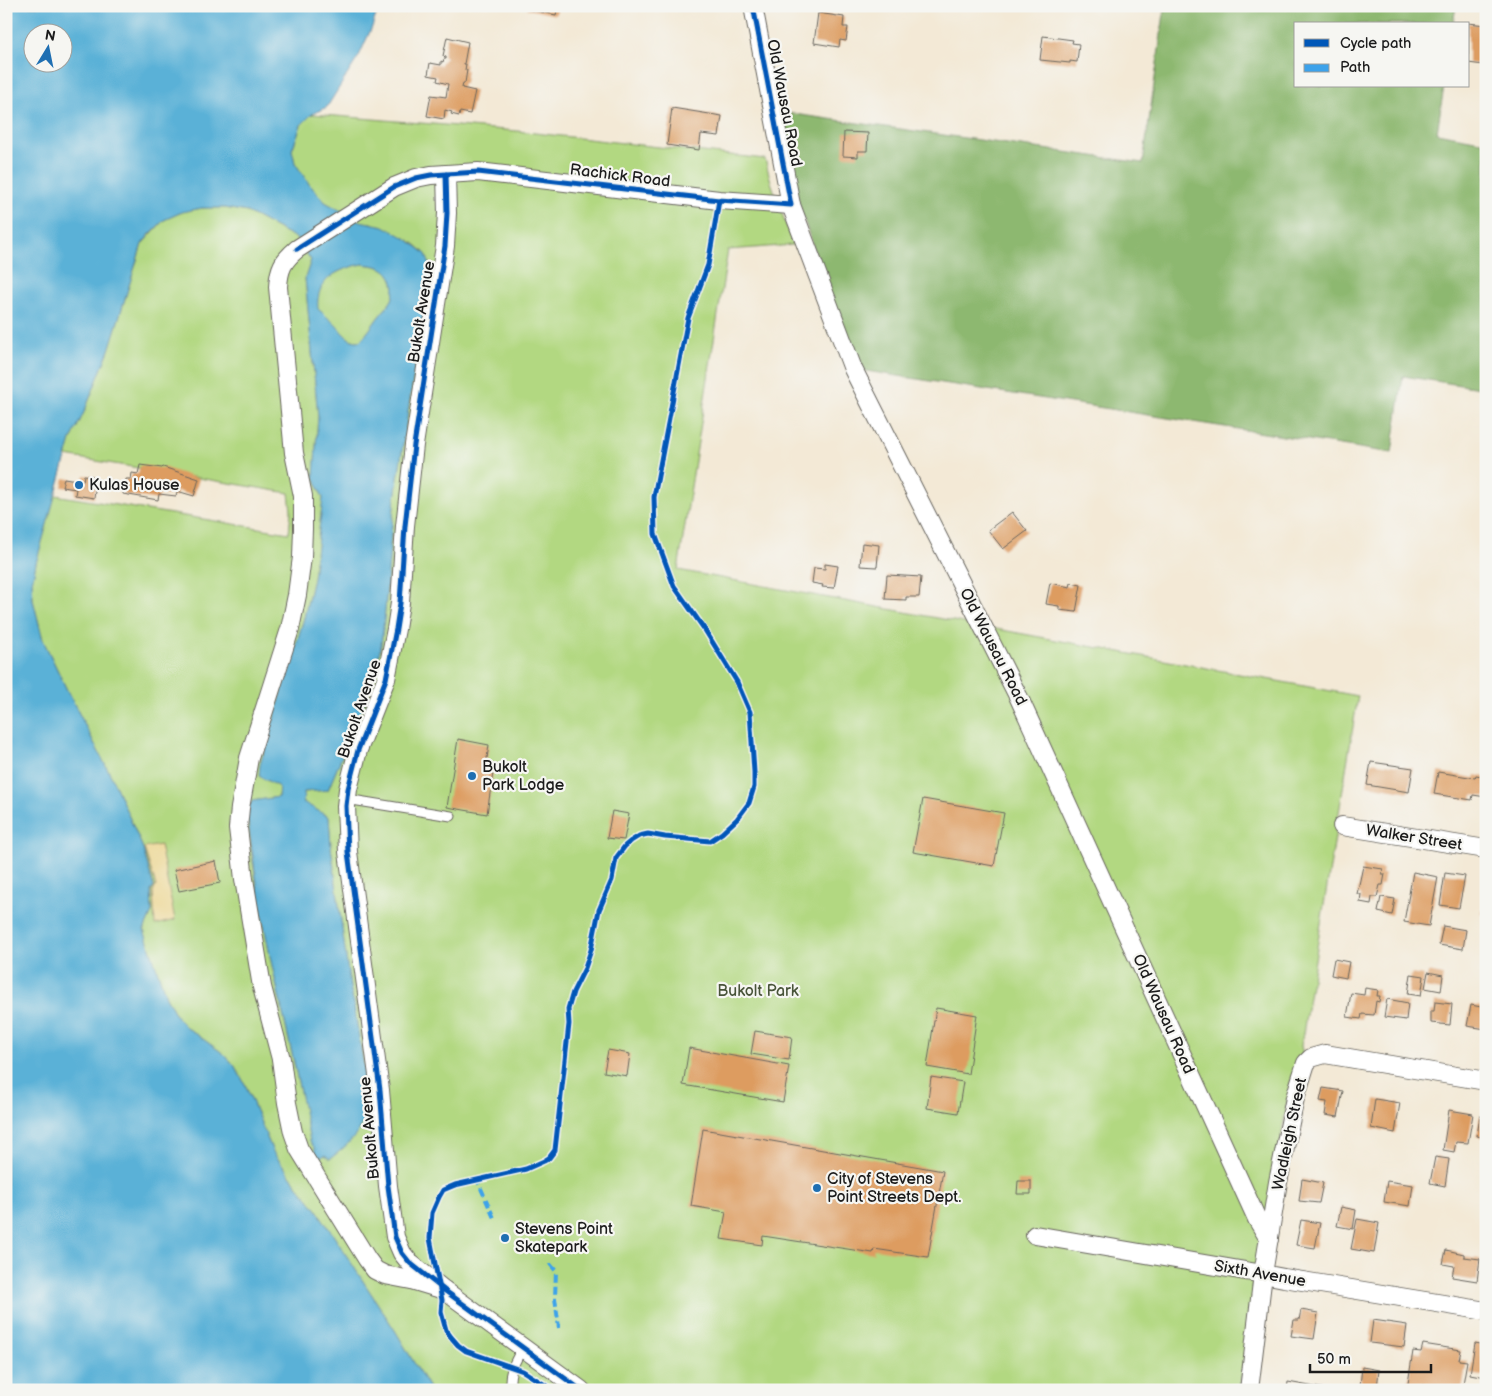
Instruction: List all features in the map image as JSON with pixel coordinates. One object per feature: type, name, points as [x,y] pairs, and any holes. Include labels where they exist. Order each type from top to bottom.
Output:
[{"type":"street","name":"Old Wausau Road","points":[[754,6],[791,204],[852,369],[1019,698],[1257,1219],[1269,1239]]},
{"type":"street","name":"Rachick Road","points":[[446,174],[478,172],[719,200],[791,204]]},
{"type":"street","name":"Bukolt Avenue","points":[[444,1290],[411,1280],[385,1275],[376,1270],[367,1259],[299,1149],[293,1132],[281,1059],[262,987],[244,879],[238,828],[249,758],[290,629],[302,557],[303,496],[294,453],[278,276],[282,265],[289,256],[382,194],[405,182],[423,176],[446,174],[447,213],[445,246],[414,446],[405,526],[400,603],[386,679],[352,769],[346,799],[348,852],[380,1090],[388,1186],[395,1237],[402,1253],[410,1263],[581,1390]]},
{"type":"street","name":"Walker Street","points":[[1342,826],[1486,849]]},
{"type":"street","name":"Wadleigh Street","points":[[1269,1239],[1295,1098],[1301,1075],[1306,1063],[1311,1058],[1325,1054],[1486,1081]]},
{"type":"street","name":"Sixth Avenue","points":[[1035,1235],[1486,1311]]},
{"type":"street","points":[[1249,1390],[1269,1239]]},
{"type":"lane","points":[[346,799],[451,816]]},
{"type":"lane","points":[[511,1390],[510,1374],[523,1347]]},
{"type":"green space","points":[[1165,6],[1456,6],[1453,22],[1294,22],[1294,88],[1444,88],[1437,133],[1486,142],[1486,389],[1403,376],[1392,453],[853,369],[799,204],[772,111],[1143,163]]},
{"type":"green space","name":"Bukolt Park","points":[[312,114],[517,131],[765,159],[793,245],[728,250],[678,570],[1358,696],[1301,1046],[1303,1054],[1297,1063],[1290,1084],[1239,1390],[430,1390],[396,1332],[315,1207],[273,1152],[245,1084],[234,1065],[224,1054],[186,1027],[178,1019],[166,997],[144,930],[152,912],[151,891],[154,887],[142,846],[112,778],[43,640],[33,600],[32,582],[55,495],[289,533],[291,511],[289,493],[66,456],[109,350],[142,244],[164,220],[182,212],[202,208],[225,208],[247,212],[296,238],[311,260],[305,278],[318,416],[314,477],[323,498],[313,578],[304,618],[266,744],[259,776],[279,787],[278,797],[252,801],[251,851],[271,961],[299,1086],[366,1083],[350,987],[331,847],[329,817],[302,802],[304,792],[328,790],[375,672],[381,645],[385,611],[395,498],[418,346],[428,300],[430,277],[426,254],[416,245],[371,223],[360,222],[325,202],[309,184],[295,163],[292,150],[301,125]]},
{"type":"green space","points":[[363,264],[377,266],[387,272],[394,285],[394,290],[392,300],[365,336],[360,341],[355,341],[345,335],[317,309],[317,299],[324,283],[330,277],[345,269]]},
{"type":"sand","points":[[160,845],[175,920],[155,925],[153,892],[156,886],[144,848]]},
{"type":"water","points":[[6,6],[379,6],[359,56],[327,107],[312,114],[301,125],[292,150],[295,163],[309,184],[325,202],[360,221],[384,226],[407,239],[426,254],[429,263],[428,300],[418,346],[395,498],[385,611],[381,645],[375,672],[328,790],[304,792],[303,802],[329,817],[331,847],[350,987],[367,1089],[367,1109],[359,1130],[330,1159],[325,1155],[316,1160],[313,1156],[315,1149],[310,1141],[260,905],[247,816],[252,801],[278,797],[279,787],[259,776],[260,765],[304,618],[313,578],[323,498],[314,477],[318,416],[305,278],[311,260],[296,238],[247,212],[225,208],[202,208],[182,212],[164,220],[142,244],[109,350],[71,440],[32,582],[33,600],[43,640],[112,778],[142,846],[154,887],[151,891],[152,912],[144,930],[166,997],[178,1019],[186,1027],[224,1054],[234,1065],[245,1084],[273,1152],[315,1207],[396,1332],[430,1390],[6,1390]],"holes":[[[363,264],[377,266],[387,272],[392,280],[394,285],[392,300],[365,336],[360,341],[355,341],[345,335],[318,309],[320,290],[330,277],[345,269]]]},
{"type":"building","points":[[528,6],[558,6],[556,15],[527,9]]},
{"type":"building","points":[[818,13],[844,17],[843,27],[848,27],[846,41],[840,40],[839,47],[814,43]]},
{"type":"building","points":[[1470,23],[1486,25],[1484,65],[1470,63]]},
{"type":"building","points":[[1043,36],[1073,40],[1072,43],[1079,44],[1077,62],[1040,60]]},
{"type":"building","points":[[447,37],[468,42],[464,64],[466,64],[465,70],[467,70],[465,83],[463,83],[462,88],[475,91],[470,114],[460,112],[459,116],[445,110],[444,119],[427,116],[431,95],[446,97],[448,84],[437,81],[438,77],[428,75],[430,63],[441,65],[441,61],[443,62],[446,59],[443,56]]},
{"type":"building","points":[[672,108],[722,116],[719,136],[701,134],[699,150],[667,145]]},
{"type":"building","points":[[844,132],[868,133],[867,151],[858,151],[858,157],[843,156]]},
{"type":"building","points":[[140,465],[163,467],[199,479],[194,496],[177,491],[176,496],[159,494],[158,500],[123,494],[126,479],[131,479],[132,473],[138,474]]},
{"type":"building","name":"Kulas House","points":[[84,475],[93,476],[92,483],[96,484],[94,498],[75,495],[76,489],[62,487],[64,478],[83,481]]},
{"type":"building","points":[[1012,512],[1027,531],[1003,549],[988,530]]},
{"type":"building","points":[[862,543],[879,545],[877,567],[860,566]]},
{"type":"building","points":[[825,564],[838,566],[834,588],[822,587],[823,585],[812,583],[814,568],[825,569]]},
{"type":"building","points":[[887,575],[921,577],[919,597],[906,597],[906,600],[885,599]]},
{"type":"building","points":[[1050,583],[1070,587],[1071,583],[1081,585],[1076,612],[1059,610],[1059,606],[1046,604]]},
{"type":"building","name":"Bukolt Park Lodge","points":[[458,739],[489,745],[486,765],[494,766],[487,814],[447,807]]},
{"type":"building","points":[[1371,762],[1413,768],[1409,792],[1367,785]]},
{"type":"building","points":[[1438,772],[1475,778],[1476,775],[1486,777],[1486,797],[1473,795],[1472,800],[1434,794]]},
{"type":"building","points":[[923,799],[1004,813],[994,866],[913,852]]},
{"type":"building","points":[[612,811],[629,814],[624,840],[607,838]]},
{"type":"building","points":[[216,861],[220,883],[179,891],[174,870]]},
{"type":"building","points":[[1363,866],[1383,869],[1382,874],[1385,874],[1383,885],[1380,885],[1377,897],[1372,897],[1371,904],[1360,902],[1361,894],[1357,894]]},
{"type":"building","points":[[1413,872],[1438,877],[1429,926],[1404,922]]},
{"type":"building","points":[[1445,873],[1465,876],[1459,908],[1440,905]]},
{"type":"building","points":[[1381,897],[1395,899],[1392,915],[1378,912]]},
{"type":"building","points":[[1486,898],[1486,915],[1482,914]]},
{"type":"building","points":[[1443,926],[1466,930],[1463,949],[1439,945]]},
{"type":"building","points":[[1334,959],[1349,962],[1346,978],[1331,975]]},
{"type":"building","points":[[1428,972],[1443,975],[1441,991],[1425,988]]},
{"type":"building","points":[[1411,974],[1424,976],[1421,996],[1408,994]]},
{"type":"building","points":[[1365,988],[1378,990],[1377,996],[1380,996],[1379,1002],[1376,1001],[1374,1015],[1362,1014],[1361,1019],[1347,1017],[1351,993],[1364,995]]},
{"type":"building","points":[[1387,999],[1408,1003],[1406,1020],[1384,1017]]},
{"type":"building","points":[[1435,1002],[1452,1004],[1450,1025],[1431,1023],[1431,1011],[1434,1011]]},
{"type":"building","points":[[1471,1005],[1486,1008],[1486,1029],[1467,1026]]},
{"type":"building","points":[[936,1008],[977,1015],[968,1074],[927,1067]]},
{"type":"building","points":[[755,1031],[792,1037],[789,1060],[751,1054]]},
{"type":"building","points":[[689,1048],[789,1066],[783,1102],[683,1085]]},
{"type":"building","points":[[608,1050],[630,1054],[627,1076],[604,1072]]},
{"type":"building","points":[[931,1077],[963,1082],[958,1113],[927,1108]]},
{"type":"building","points":[[1323,1088],[1343,1091],[1338,1117],[1325,1115],[1327,1102],[1320,1101]]},
{"type":"building","points":[[1375,1099],[1400,1103],[1395,1133],[1371,1128]]},
{"type":"building","points":[[1449,1110],[1473,1114],[1468,1143],[1456,1142],[1454,1152],[1443,1150]]},
{"type":"building","points":[[1480,1116],[1486,1117],[1486,1138],[1477,1136]]},
{"type":"building","name":"City of Stevens Point Streets Dept.","points":[[703,1129],[943,1171],[928,1257],[874,1249],[873,1253],[763,1236],[762,1245],[721,1239],[726,1212],[691,1206]]},
{"type":"building","points":[[1435,1157],[1449,1159],[1445,1186],[1430,1183]]},
{"type":"building","points":[[1302,1179],[1323,1183],[1319,1203],[1299,1201]]},
{"type":"building","points":[[1018,1181],[1031,1181],[1031,1194],[1017,1194]]},
{"type":"building","points":[[1387,1181],[1413,1185],[1410,1206],[1384,1202]]},
{"type":"building","points":[[1341,1207],[1356,1210],[1353,1229],[1337,1226]]},
{"type":"building","points":[[1357,1219],[1379,1223],[1374,1253],[1351,1249]]},
{"type":"building","points":[[1301,1220],[1320,1223],[1315,1248],[1296,1245]]},
{"type":"building","points":[[1446,1250],[1464,1254],[1464,1257],[1480,1259],[1477,1281],[1452,1277],[1454,1266],[1443,1264]]},
{"type":"building","points":[[1301,1310],[1318,1313],[1314,1339],[1291,1336],[1294,1320],[1299,1320]]},
{"type":"building","points":[[1373,1320],[1407,1325],[1404,1347],[1370,1343]]},
{"type":"building","points":[[1475,1343],[1486,1345],[1486,1377],[1470,1374]]},
{"type":"building","points":[[1423,1344],[1461,1350],[1459,1360],[1467,1361],[1462,1390],[1446,1390],[1423,1385],[1422,1390],[1407,1390],[1413,1351],[1421,1352]]},
{"type":"building","points":[[1362,1367],[1379,1370],[1377,1388],[1360,1386]]},
{"type":"building","points":[[1288,1382],[1326,1389],[1326,1390],[1287,1390]]},
{"type":"marked path","points":[[476,1177],[494,1218]]},
{"type":"marked path","points":[[550,1264],[556,1271],[555,1298],[559,1328]]},
{"type":"cycle path","points":[[297,249],[394,187],[416,178],[431,175],[478,172],[719,200],[791,205],[753,6]]},
{"type":"cycle path","points":[[446,174],[447,213],[445,246],[414,445],[405,526],[400,603],[386,679],[358,750],[348,789],[346,806],[348,852],[380,1090],[388,1186],[395,1237],[402,1253],[410,1263],[581,1390]]},
{"type":"cycle path","points":[[553,1390],[523,1371],[466,1351],[458,1345],[446,1330],[441,1312],[442,1300],[430,1238],[432,1213],[443,1190],[455,1185],[526,1169],[549,1158],[555,1150],[569,1024],[568,1009],[573,992],[585,968],[591,950],[599,910],[612,880],[616,858],[625,846],[639,836],[648,834],[710,841],[737,819],[749,803],[754,787],[750,712],[737,682],[705,630],[674,586],[655,534],[654,497],[688,318],[708,265],[719,200]]},
{"type":"place","name":"Kulas House","points":[[79,485]]},
{"type":"place","name":"Bukolt Park Lodge","points":[[472,776]]},
{"type":"place","name":"City of Stevens Point Streets Dept.","points":[[817,1188]]},
{"type":"place","name":"Stevens Point Skatepark","points":[[505,1238]]}]
